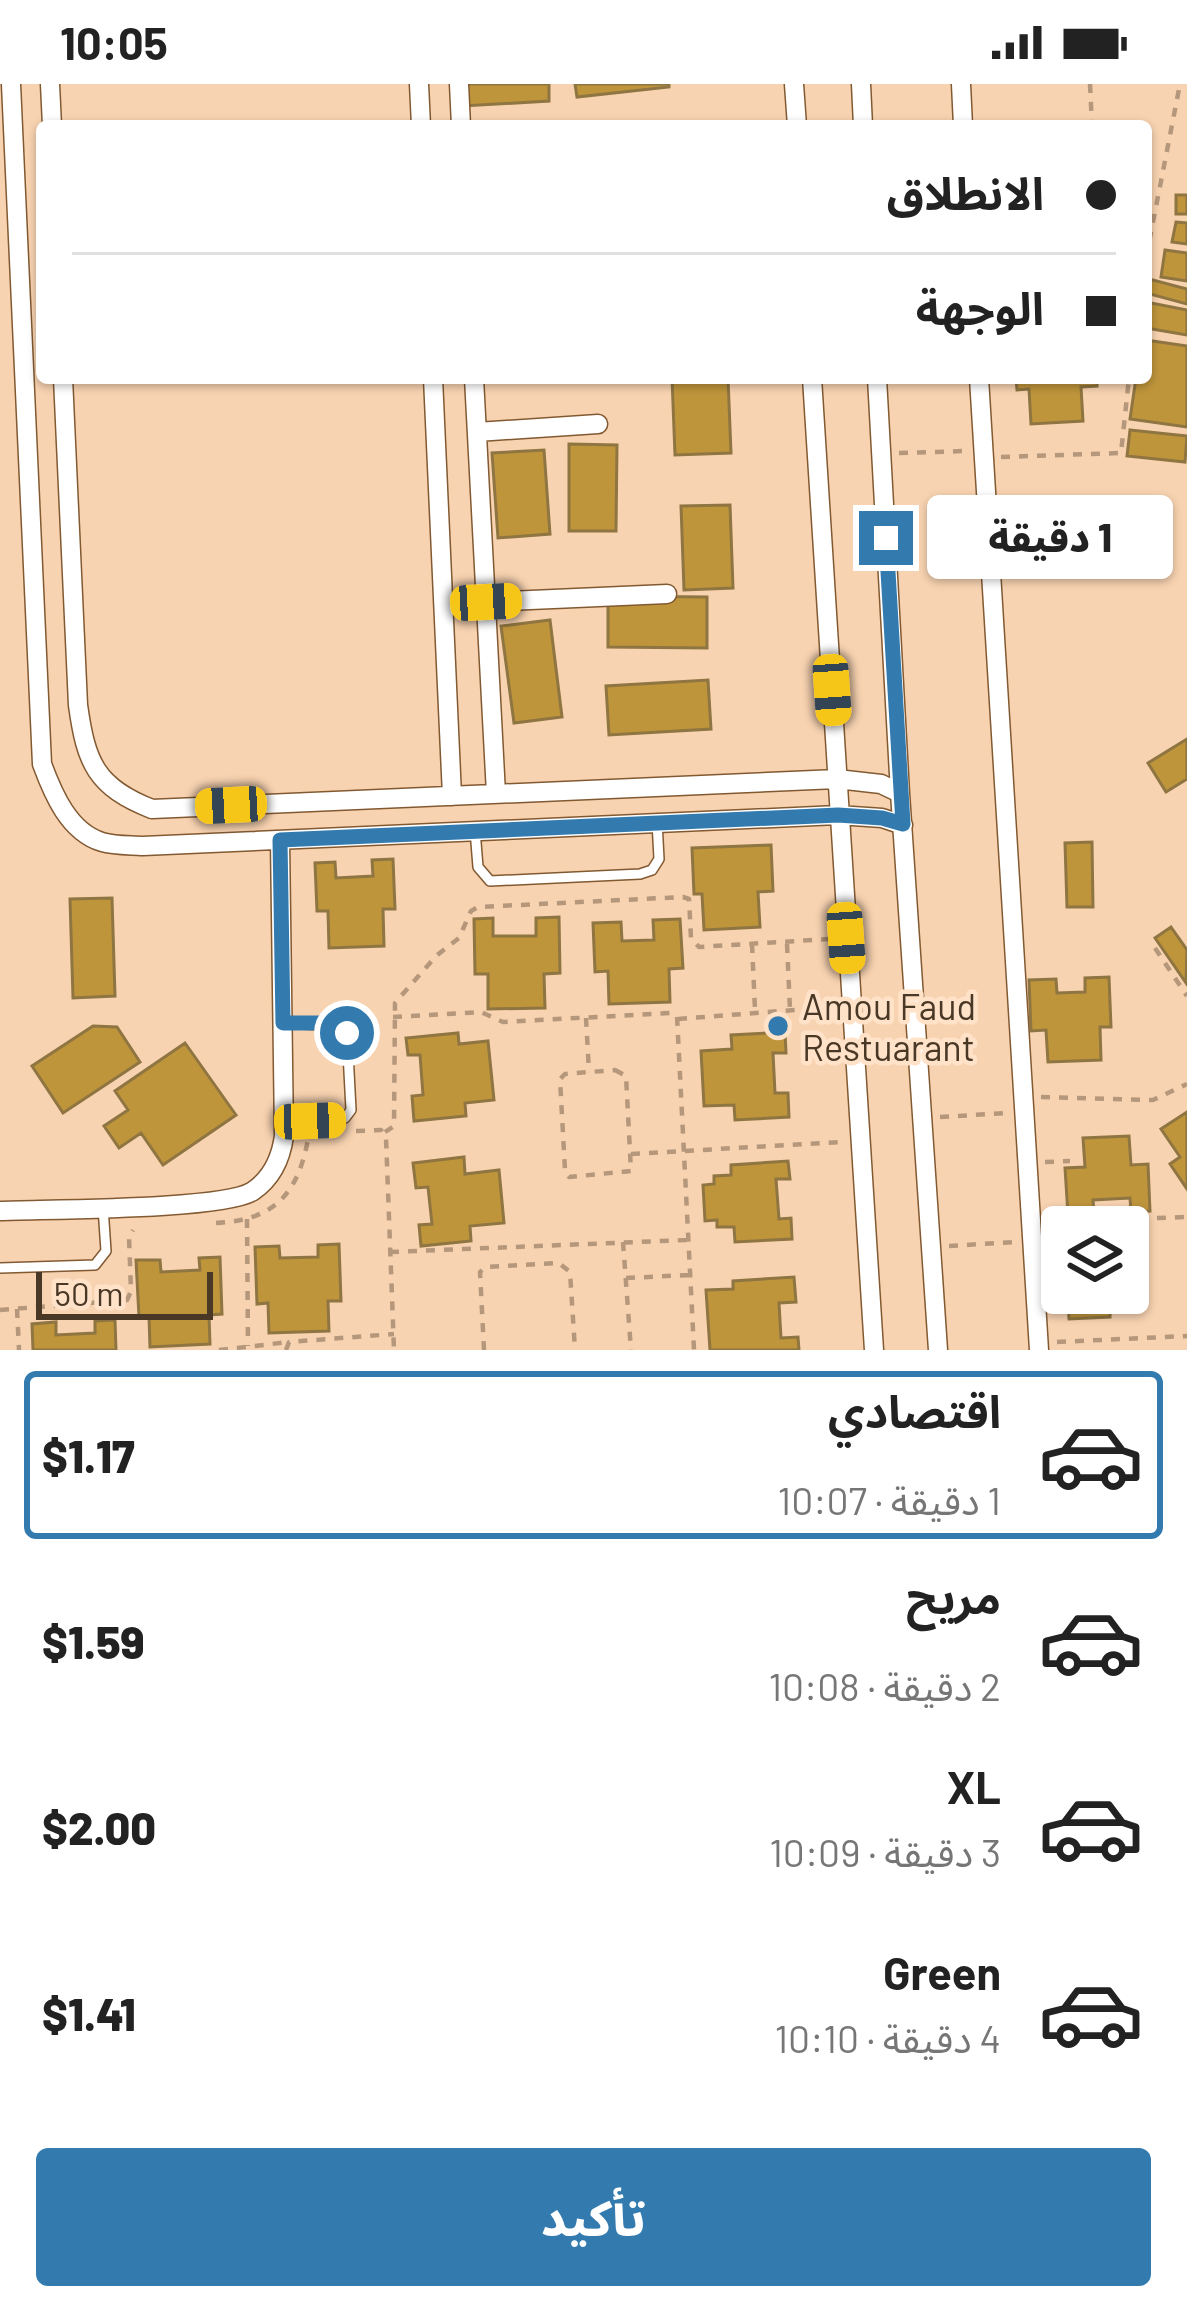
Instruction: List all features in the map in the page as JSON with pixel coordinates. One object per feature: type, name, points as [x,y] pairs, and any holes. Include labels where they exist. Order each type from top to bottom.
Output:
[{"type":"street","points":[[11,84],[42,764],[54,796],[74,824],[100,842],[143,846],[838,815],[903,824]]},
{"type":"street","points":[[50,84],[52,120]]},
{"type":"street","points":[[419,84],[421,120]]},
{"type":"street","points":[[459,84],[461,120]]},
{"type":"street","points":[[794,84],[796,120]]},
{"type":"street","points":[[861,84],[863,120]]},
{"type":"street","points":[[961,84],[964,120]]},
{"type":"street","points":[[63,384],[78,705],[94,771],[119,796],[152,809],[837,779],[880,784],[900,794]]},
{"type":"street","points":[[433,384],[452,796]]},
{"type":"street","points":[[474,384],[496,794]]},
{"type":"street","points":[[812,384],[874,1350]]},
{"type":"street","points":[[877,384],[938,1350]]},
{"type":"street","points":[[979,384],[1039,1346]]},
{"type":"street","points":[[477,432],[598,424]]},
{"type":"street","points":[[486,602],[667,594]]},
{"type":"street","points":[[0,1211],[232,1201],[267,1179],[278,1162],[285,1129],[280,840]]},
{"type":"lane","points":[[476,830],[478,867],[490,881],[619,875],[652,870],[659,860],[657,821]]},
{"type":"lane","points":[[283,1023],[342,1026],[347,1033],[351,1110],[345,1118],[285,1129]]},
{"type":"lane","points":[[0,1268],[95,1264],[106,1250],[104,1207]]},
{"type":"path","points":[[1090,84],[1092,120]]},
{"type":"path","points":[[1152,226],[1180,84]]},
{"type":"path","points":[[1152,184],[1160,184]]},
{"type":"path","points":[[881,453],[1121,453],[1128,384]]},
{"type":"path","points":[[345,1132],[385,1132],[394,1126],[395,1003],[436,956],[459,938],[471,911],[478,907],[683,897],[689,899],[695,945],[846,938]]},
{"type":"path","points":[[787,942],[790,1010]]},
{"type":"path","points":[[752,944],[755,1013]]},
{"type":"path","points":[[1155,948],[1187,996]]},
{"type":"path","points":[[393,1017],[481,1012],[503,1022],[670,1012],[679,1019],[851,1006]]},
{"type":"path","points":[[586,1017],[589,1072]]},
{"type":"path","points":[[679,1019],[694,1350]]},
{"type":"path","points":[[625,1073],[632,1154],[632,1168],[626,1174],[569,1177],[565,1173],[560,1079],[565,1074],[625,1073]]},
{"type":"path","points":[[922,1118],[1024,1104],[1153,1100],[1187,1084]]},
{"type":"path","points":[[285,1129],[327,1133]]},
{"type":"path","points":[[385,1132],[394,1350]]},
{"type":"path","points":[[216,1223],[247,1220],[270,1210],[296,1183],[308,1134]]},
{"type":"path","points":[[632,1154],[860,1141]]},
{"type":"path","points":[[931,1247],[1187,1217]]},
{"type":"path","points":[[247,1220],[248,1346]]},
{"type":"path","points":[[0,1310],[127,1300],[131,1291],[129,1237],[136,1228]]},
{"type":"path","points":[[390,1252],[687,1240]]},
{"type":"path","points":[[623,1242],[631,1350]]},
{"type":"path","points":[[484,1350],[480,1272],[559,1263],[570,1272],[575,1350]]},
{"type":"path","points":[[626,1278],[689,1275]]},
{"type":"path","points":[[16,1309],[19,1350]]},
{"type":"path","points":[[219,1350],[394,1334]]},
{"type":"path","points":[[1039,1346],[1187,1336]]},
{"type":"path","points":[[286,1350],[289,1342]]},
{"type":"building","points":[[461,84],[549,84],[549,101],[463,106]]},
{"type":"building","points":[[575,84],[669,84],[669,87],[577,97]]},
{"type":"building","points":[[1176,195],[1187,195],[1187,214],[1176,214]]},
{"type":"building","points":[[1176,222],[1187,223],[1187,244],[1172,242]]},
{"type":"building","points":[[1165,250],[1187,253],[1187,281],[1161,277]]},
{"type":"building","points":[[1152,280],[1187,289],[1187,304],[1152,295]]},
{"type":"building","points":[[1152,303],[1187,310],[1187,335],[1152,329]]},
{"type":"building","points":[[1152,341],[1187,346],[1187,427],[1130,419],[1135,384],[1152,384]]},
{"type":"building","points":[[672,384],[728,384],[731,453],[675,455]]},
{"type":"building","points":[[1016,384],[1097,384],[1081,387],[1083,421],[1031,424],[1029,389],[1017,390]]},
{"type":"building","points":[[1130,430],[1187,436],[1185,462],[1127,456]]},
{"type":"building","points":[[569,444],[617,445],[616,531],[569,531]]},
{"type":"building","points":[[544,450],[550,534],[498,538],[492,453]]},
{"type":"building","points":[[730,505],[733,588],[684,590],[681,506]]},
{"type":"building","points":[[608,596],[707,597],[707,648],[608,647]]},
{"type":"building","points":[[550,620],[562,717],[514,723],[501,626]]},
{"type":"building","points":[[708,680],[711,729],[609,735],[606,686]]},
{"type":"building","points":[[1187,739],[1187,779],[1166,792],[1148,763]]},
{"type":"building","points":[[1092,842],[1093,907],[1067,907],[1065,843]]},
{"type":"building","points":[[771,845],[773,891],[758,892],[760,927],[704,930],[702,894],[694,894],[692,848]]},
{"type":"building","points":[[393,859],[395,909],[383,909],[384,946],[329,948],[328,911],[317,911],[315,863],[335,862],[336,878],[373,876],[372,860]]},
{"type":"building","points":[[112,898],[115,996],[73,998],[70,899]]},
{"type":"building","points":[[559,917],[560,973],[544,974],[545,1008],[488,1009],[488,974],[475,974],[474,919],[493,918],[493,936],[536,936],[536,918]]},
{"type":"building","points":[[680,919],[683,968],[669,969],[670,1002],[609,1004],[608,971],[595,972],[593,923],[621,922],[622,941],[654,940],[653,920]]},
{"type":"building","points":[[1171,927],[1187,950],[1186,983],[1155,938]]},
{"type":"building","points":[[1109,977],[1111,1027],[1100,1027],[1101,1060],[1048,1062],[1046,1030],[1031,1031],[1029,980],[1056,979],[1057,993],[1085,992],[1085,978]]},
{"type":"building","points":[[93,1026],[117,1027],[140,1062],[63,1113],[32,1066]]},
{"type":"building","points":[[785,1032],[786,1053],[773,1053],[775,1093],[788,1093],[789,1117],[735,1120],[734,1105],[704,1106],[701,1051],[732,1049],[731,1035]]},
{"type":"building","points":[[458,1033],[459,1044],[488,1041],[494,1100],[465,1103],[466,1116],[414,1121],[412,1096],[423,1095],[420,1055],[408,1055],[406,1038]]},
{"type":"building","points":[[185,1043],[236,1115],[163,1165],[141,1133],[119,1148],[104,1126],[128,1110],[115,1091]]},
{"type":"building","points":[[1187,1112],[1187,1189],[1170,1164],[1180,1157],[1161,1129]]},
{"type":"building","points":[[1129,1136],[1131,1165],[1148,1164],[1150,1211],[1149,1206],[1131,1206],[1130,1198],[1067,1206],[1065,1168],[1085,1167],[1083,1138]]},
{"type":"building","points":[[464,1157],[465,1174],[499,1170],[504,1223],[470,1226],[471,1241],[421,1246],[419,1225],[432,1224],[428,1187],[416,1188],[413,1163]]},
{"type":"building","points":[[788,1161],[790,1179],[776,1179],[779,1219],[791,1218],[792,1239],[735,1242],[734,1227],[705,1221],[703,1185],[714,1184],[714,1176],[731,1175],[731,1165]]},
{"type":"building","points":[[339,1244],[341,1301],[328,1301],[329,1331],[269,1333],[268,1303],[257,1304],[255,1247],[279,1246],[280,1258],[318,1257],[318,1245]]},
{"type":"building","points":[[220,1257],[222,1314],[209,1315],[210,1344],[150,1347],[149,1317],[139,1317],[136,1260],[160,1260],[161,1272],[200,1270],[199,1258]]},
{"type":"building","points":[[794,1277],[796,1302],[779,1303],[781,1338],[798,1337],[799,1350],[710,1350],[706,1290],[733,1289],[733,1281]]},
{"type":"building","points":[[1069,1314],[1110,1314],[1110,1317],[1069,1319]]},
{"type":"building","points":[[115,1320],[116,1350],[33,1350],[32,1324],[56,1322],[56,1335],[95,1333],[95,1321]]},
{"type":"place","name":"Amou Faud Restuarant","points":[[778,1026]]},
{"type":"route","points":[[347,1033],[334,1023],[283,1023],[280,840],[838,815],[903,824],[886,538]]}]
